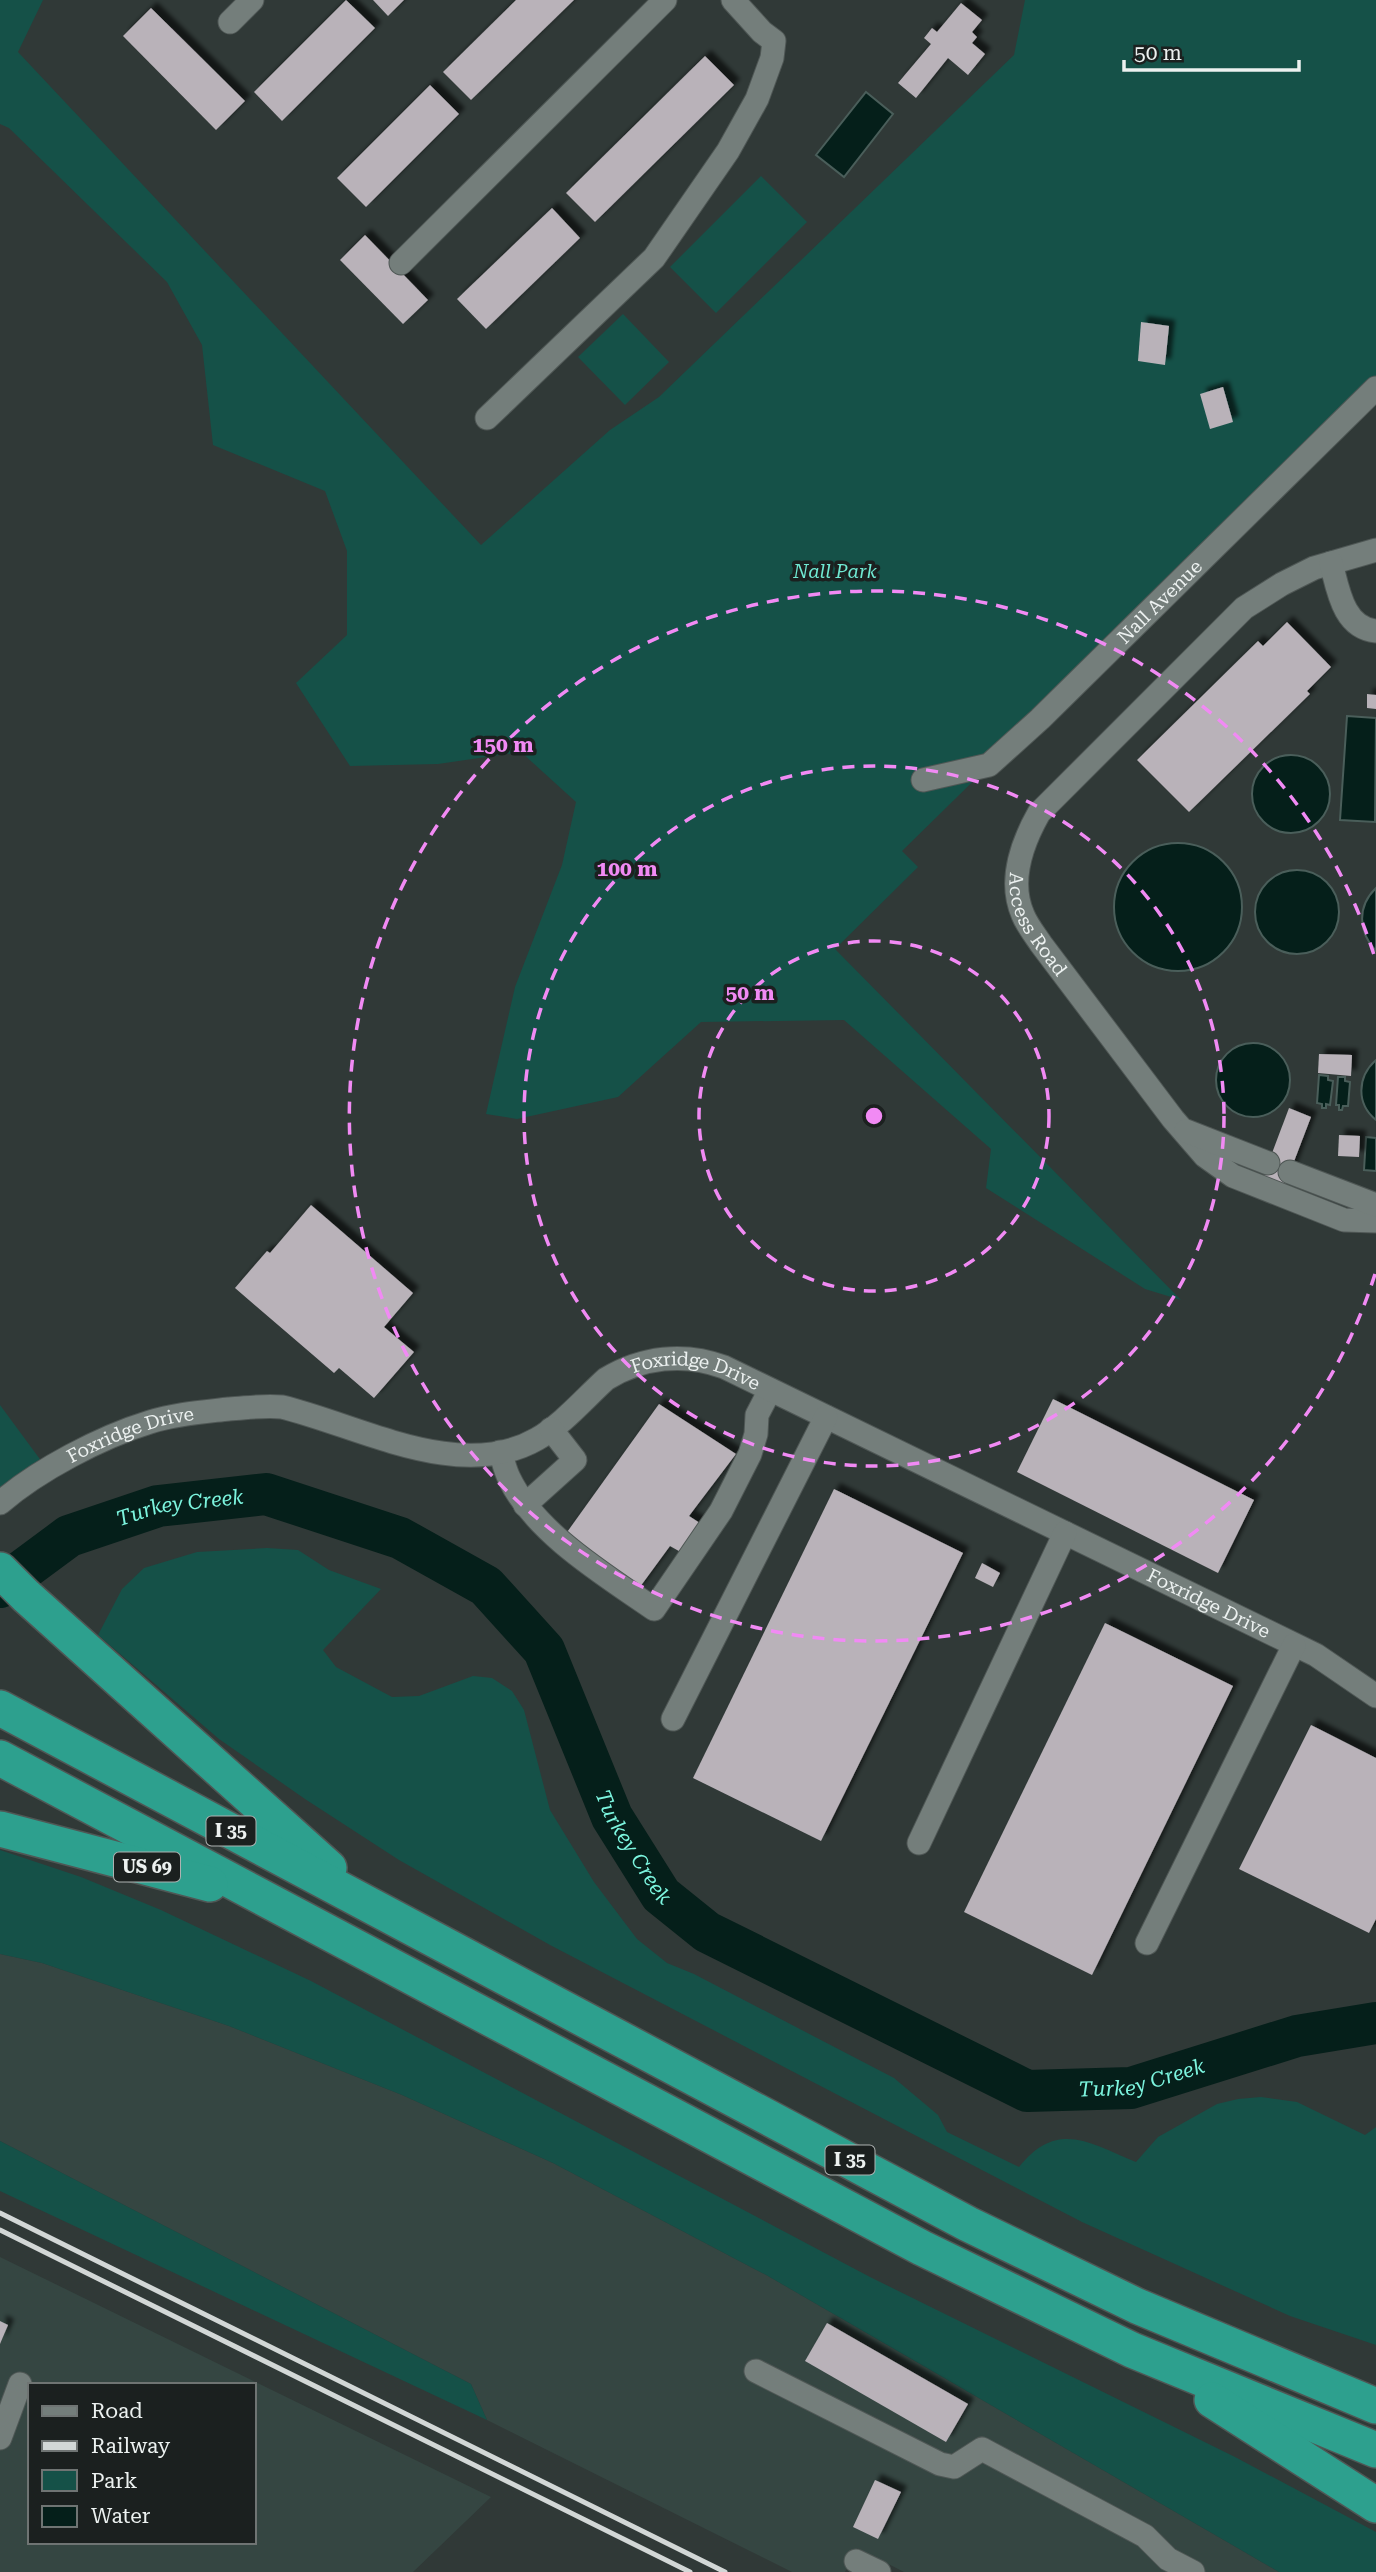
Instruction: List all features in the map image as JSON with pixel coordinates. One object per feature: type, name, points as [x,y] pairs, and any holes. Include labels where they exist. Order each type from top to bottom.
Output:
[{"type":"highway","points":[[0,1570],[115,1677],[368,1903]]},
{"type":"highway","name":"I 35","points":[[0,1708],[968,2224],[1137,2305],[1359,2395],[1376,2406]]},
{"type":"highway","name":"I 35","points":[[0,1758],[922,2248],[1132,2350],[1376,2449]]},
{"type":"highway","name":"US 69","points":[[12,1832],[271,1900]]},
{"type":"highway","points":[[1132,2350],[1376,2505]]},
{"type":"street","points":[[230,22],[252,0]]},
{"type":"street","points":[[487,418],[654,258],[728,151],[757,99],[772,58],[774,41],[762,32],[733,0]]},
{"type":"street","points":[[401,263],[660,4]]},
{"type":"street","name":"Nall Avenue","points":[[923,780],[989,765],[1376,388]]},
{"type":"street","name":"Access Road","points":[[1376,550],[1314,568],[1244,608],[1039,813],[1025,839],[1018,864],[1017,889],[1022,914],[1041,944],[1205,1156],[1233,1176],[1343,1220],[1376,1221]]},
{"type":"street","points":[[1331,563],[1344,611],[1366,630],[1376,631]]},
{"type":"street","points":[[1183,1130],[1268,1164]]},
{"type":"street","points":[[1290,1172],[1376,1205]]},
{"type":"street","name":"Foxridge Drive","points":[[0,1503],[44,1471],[104,1440],[151,1422],[193,1413],[269,1405],[431,1452],[462,1456],[500,1452],[529,1443],[551,1429],[617,1372],[661,1358],[684,1357],[709,1362],[770,1390],[1294,1645],[1330,1664],[1376,1696]]},
{"type":"street","points":[[500,1452],[508,1477],[524,1505],[574,1554],[654,1609],[721,1511],[750,1454],[756,1434],[757,1415],[770,1390]]},
{"type":"street","points":[[673,1719],[826,1417]]},
{"type":"street","points":[[524,1505],[575,1460],[551,1429]]},
{"type":"street","points":[[919,1843],[1065,1533]]},
{"type":"street","points":[[1147,1943],[1294,1645]]},
{"type":"street","points":[[756,2371],[940,2464],[954,2468],[982,2449],[1145,2536],[1162,2564],[1193,2572]]},
{"type":"street","points":[[0,2438],[20,2384]]},
{"type":"street","points":[[856,2561],[879,2572]]},
{"type":"shaded area","points":[[0,1954],[42,1963],[229,2026],[402,2095],[553,2163],[768,2276],[1279,2572],[904,2572],[857,2548],[845,2572],[792,2572],[487,2420],[471,2384],[0,2141]]},
{"type":"shaded area","points":[[0,2257],[491,2497],[413,2572],[0,2572]]},
{"type":"green space","name":"Nall Park","points":[[0,0],[43,0],[18,52],[481,545],[610,430],[659,397],[1014,55],[1025,0],[1376,0],[1376,386],[902,851],[918,867],[835,949],[1181,1300],[1145,1289],[986,1188],[991,1149],[844,1020],[701,1022],[618,1097],[517,1119],[486,1114],[515,987],[562,865],[576,802],[521,752],[438,764],[350,766],[296,683],[347,635],[347,551],[325,491],[213,445],[202,345],[167,282],[9,128],[0,124]]},
{"type":"green space","points":[[761,176],[807,222],[716,313],[670,267]]},
{"type":"green space","points":[[623,314],[669,362],[625,405],[578,357]]},
{"type":"green space","points":[[0,1405],[42,1462],[0,1492]]},
{"type":"green space","points":[[267,1548],[298,1550],[329,1570],[381,1589],[323,1650],[336,1667],[392,1697],[419,1696],[473,1676],[492,1678],[512,1691],[524,1710],[550,1810],[594,1882],[637,1939],[667,1963],[694,1974],[894,2078],[938,2115],[947,2132],[1019,2167],[1033,2152],[1047,2143],[1061,2139],[1089,2143],[1136,2162],[1158,2137],[1217,2104],[1238,2099],[1261,2097],[1297,2102],[1365,2135],[1376,2127],[1376,2345],[1290,2316],[1082,2222],[550,1945],[399,1860],[305,1799],[219,1739],[98,1635],[122,1589],[144,1568],[197,1552]]},
{"type":"green space","points":[[0,1850],[81,1877],[161,1910],[311,1981],[870,2277],[1235,2457],[1376,2532],[1376,2572],[1279,2572],[768,2276],[553,2163],[402,2095],[229,2026],[42,1963],[0,1954]]},
{"type":"green space","points":[[0,2141],[471,2384],[487,2420],[0,2191]]},
{"type":"water","points":[[866,92],[893,114],[844,177],[816,155]]},
{"type":"water","points":[[1347,716],[1376,718],[1375,822],[1340,820]]},
{"type":"water","points":[[1283,755],[1299,755],[1313,761],[1324,772],[1330,786],[1330,802],[1324,816],[1313,827],[1299,833],[1283,833],[1269,827],[1258,816],[1252,802],[1252,786],[1258,772],[1269,761]]},
{"type":"water","points":[[1178,843],[1202,848],[1223,862],[1237,883],[1242,907],[1237,931],[1223,952],[1202,966],[1178,971],[1154,966],[1133,952],[1119,931],[1114,907],[1119,883],[1133,862],[1154,848]]},
{"type":"water","points":[[1297,870],[1313,873],[1327,882],[1336,896],[1339,912],[1336,928],[1327,942],[1313,951],[1297,954],[1281,951],[1267,942],[1258,928],[1255,912],[1258,896],[1267,882],[1281,873]]},
{"type":"water","points":[[1376,888],[1376,951],[1366,936],[1362,919],[1365,903]]},
{"type":"water","points":[[1246,1043],[1260,1043],[1274,1049],[1284,1059],[1290,1080],[1284,1101],[1274,1111],[1260,1117],[1246,1117],[1232,1111],[1222,1101],[1216,1087],[1216,1073],[1222,1059],[1232,1049]]},
{"type":"water","points":[[1376,1060],[1376,1120],[1365,1106],[1361,1090],[1365,1074]]},
{"type":"water","points":[[1319,1075],[1328,1076],[1328,1080],[1333,1081],[1330,1105],[1326,1104],[1326,1108],[1317,1103]]},
{"type":"water","points":[[1338,1077],[1345,1077],[1345,1081],[1350,1082],[1348,1106],[1343,1106],[1342,1110],[1336,1105]]},
{"type":"water","points":[[1366,1137],[1376,1138],[1376,1171],[1364,1170]]},
{"type":"building","points":[[346,0],[375,28],[282,121],[254,92]]},
{"type":"building","points":[[373,0],[404,0],[388,16]]},
{"type":"building","points":[[516,0],[574,0],[471,100],[443,72]]},
{"type":"building","points":[[961,3],[982,20],[972,32],[977,37],[972,43],[985,54],[968,75],[948,58],[916,98],[898,83],[931,44],[924,38],[932,28],[937,32]]},
{"type":"building","points":[[151,8],[245,101],[216,130],[123,36]]},
{"type":"building","points":[[705,56],[734,85],[595,222],[566,193]]},
{"type":"building","points":[[430,85],[459,114],[366,207],[337,178]]},
{"type":"building","points":[[552,208],[580,238],[486,329],[457,299]]},
{"type":"building","points":[[365,235],[428,300],[403,324],[340,260]]},
{"type":"building","points":[[1141,322],[1169,326],[1165,365],[1138,361]]},
{"type":"building","points":[[1223,387],[1233,422],[1210,429],[1200,394]]},
{"type":"building","points":[[1287,622],[1331,667],[1307,691],[1310,694],[1189,812],[1137,760],[1258,641],[1263,646]]},
{"type":"building","points":[[1367,694],[1376,695],[1376,709],[1367,708]]},
{"type":"building","points":[[1319,1054],[1352,1055],[1351,1076],[1318,1073]]},
{"type":"building","points":[[1289,1108],[1311,1117],[1285,1185],[1263,1177]]},
{"type":"building","points":[[1339,1135],[1360,1136],[1359,1157],[1338,1156]]},
{"type":"building","points":[[311,1205],[413,1293],[384,1327],[414,1352],[374,1398],[339,1368],[334,1373],[235,1288],[267,1251],[270,1253]]},
{"type":"building","points":[[1053,1399],[1254,1500],[1218,1573],[1017,1472]]},
{"type":"building","points":[[659,1404],[736,1454],[689,1516],[706,1527],[684,1554],[670,1546],[637,1591],[565,1535]]},
{"type":"building","points":[[834,1489],[963,1553],[821,1841],[693,1778]]},
{"type":"building","points":[[982,1563],[1000,1573],[993,1587],[975,1578]]},
{"type":"building","points":[[1105,1623],[1233,1686],[1092,1975],[964,1912]]},
{"type":"building","points":[[1311,1725],[1376,1758],[1376,1919],[1369,1933],[1239,1869]]},
{"type":"building","points":[[0,2321],[8,2325],[0,2344]]},
{"type":"building","points":[[827,2323],[968,2404],[946,2442],[805,2361]]},
{"type":"building","points":[[875,2480],[901,2492],[878,2539],[853,2527]]},
{"type":"waterway","name":"Turkey Creek","points":[[0,1587],[69,1536],[158,1506],[266,1494],[400,1538],[486,1586],[544,1650],[612,1817],[661,1895],[707,1932],[1027,2091],[1131,2088],[1297,2036],[1376,2023]]},
{"type":"railway","points":[[0,2213],[725,2572]]},
{"type":"railway","points":[[0,2230],[690,2572]]}]
